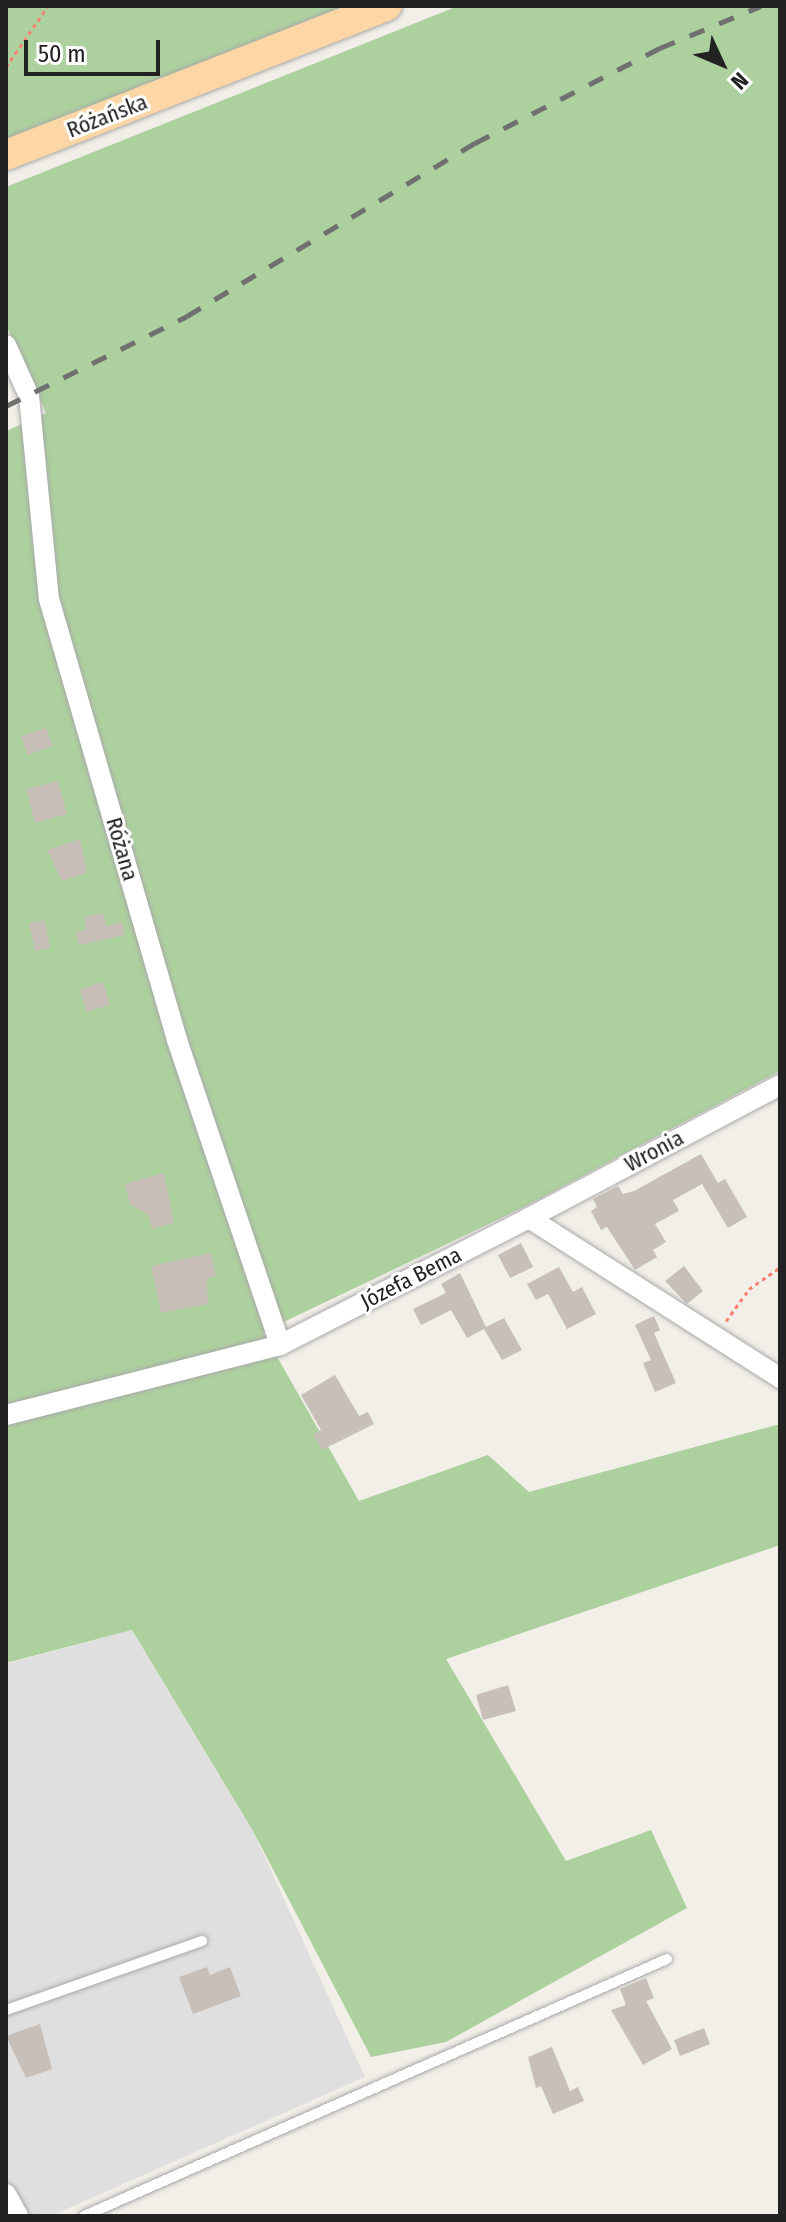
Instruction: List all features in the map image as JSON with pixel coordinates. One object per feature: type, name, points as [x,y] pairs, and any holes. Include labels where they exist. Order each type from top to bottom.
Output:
[{"type":"main road","name":"Różańska","points":[[6,155],[387,6]]},
{"type":"street","name":"Różana","points":[[6,345],[29,396],[49,599],[177,1040],[280,1345]]},
{"type":"street","name":"Wronia","points":[[529,1218],[780,1085]]},
{"type":"street","name":"Józefa Bema","points":[[6,1415],[280,1345],[529,1218]]},
{"type":"street","points":[[529,1218],[780,1378]]},
{"type":"street","points":[[6,2194],[18,2216]]},
{"type":"lane","points":[[6,2010],[202,1941]]},
{"type":"lane","points":[[84,2216],[667,1959]]},
{"type":"path","points":[[6,67],[48,6]]},
{"type":"path","points":[[725,1345],[726,1317],[749,1289],[780,1267]]},
{"type":"shaded area","points":[[132,1630],[253,1831],[365,2077],[51,2216],[6,2216],[6,1664]]},
{"type":"green space","points":[[6,6],[344,6],[6,140]]},
{"type":"green space","points":[[458,6],[780,6],[780,1071],[522,1208],[263,1332],[359,1501],[488,1455],[529,1492],[780,1424],[780,1545],[446,1659],[566,1861],[651,1830],[687,1908],[446,2042],[371,2057],[253,1831],[132,1630],[6,1663],[6,431],[46,413],[6,325],[6,187]]},
{"type":"building","points":[[46,728],[53,746],[27,755],[21,736]]},
{"type":"building","points":[[58,781],[67,814],[35,823],[26,789]]},
{"type":"building","points":[[80,839],[87,873],[62,881],[47,850]]},
{"type":"building","points":[[103,913],[106,926],[122,922],[125,935],[79,945],[76,932],[86,930],[84,917]]},
{"type":"building","points":[[45,920],[50,948],[35,951],[29,923]]},
{"type":"building","points":[[103,982],[110,1005],[86,1012],[80,989]]},
{"type":"building","points":[[701,1154],[718,1183],[725,1179],[747,1217],[728,1228],[702,1184],[673,1200],[679,1211],[655,1224],[666,1242],[653,1250],[657,1257],[635,1270],[607,1227],[601,1230],[591,1211],[597,1207],[593,1199],[618,1186],[623,1194],[634,1191]]},
{"type":"building","points":[[164,1173],[174,1223],[152,1229],[148,1214],[130,1205],[125,1184]]},
{"type":"building","points":[[521,1243],[533,1267],[510,1278],[498,1255]]},
{"type":"building","points":[[211,1253],[216,1276],[207,1278],[208,1304],[161,1313],[151,1266]]},
{"type":"building","points":[[684,1266],[703,1291],[687,1304],[665,1281]]},
{"type":"building","points":[[559,1267],[573,1292],[582,1287],[596,1314],[567,1329],[548,1294],[536,1300],[527,1284]]},
{"type":"building","points":[[460,1273],[486,1327],[504,1318],[522,1350],[502,1360],[484,1329],[467,1338],[451,1310],[421,1325],[413,1309],[446,1293],[441,1284]]},
{"type":"building","points":[[654,1316],[660,1330],[654,1333],[676,1383],[655,1392],[643,1363],[651,1360],[635,1325]]},
{"type":"building","points":[[335,1375],[359,1416],[368,1412],[374,1424],[322,1450],[313,1434],[321,1430],[301,1395]]},
{"type":"building","points":[[508,1685],[516,1711],[483,1720],[476,1695]]},
{"type":"building","points":[[207,1967],[210,1975],[230,1967],[241,1996],[193,2014],[179,1977]]},
{"type":"building","points":[[646,1978],[654,1998],[646,2001],[672,2049],[643,2065],[611,2010],[626,2005],[620,1989]]},
{"type":"building","points":[[40,2024],[52,2069],[26,2078],[6,2036]]},
{"type":"building","points":[[704,2028],[710,2044],[680,2056],[674,2040]]},
{"type":"building","points":[[552,2047],[570,2091],[578,2087],[584,2101],[553,2114],[541,2086],[536,2088],[528,2057]]},
{"type":"railway","points":[[6,406],[187,316],[475,143],[660,48],[761,6]]}]
